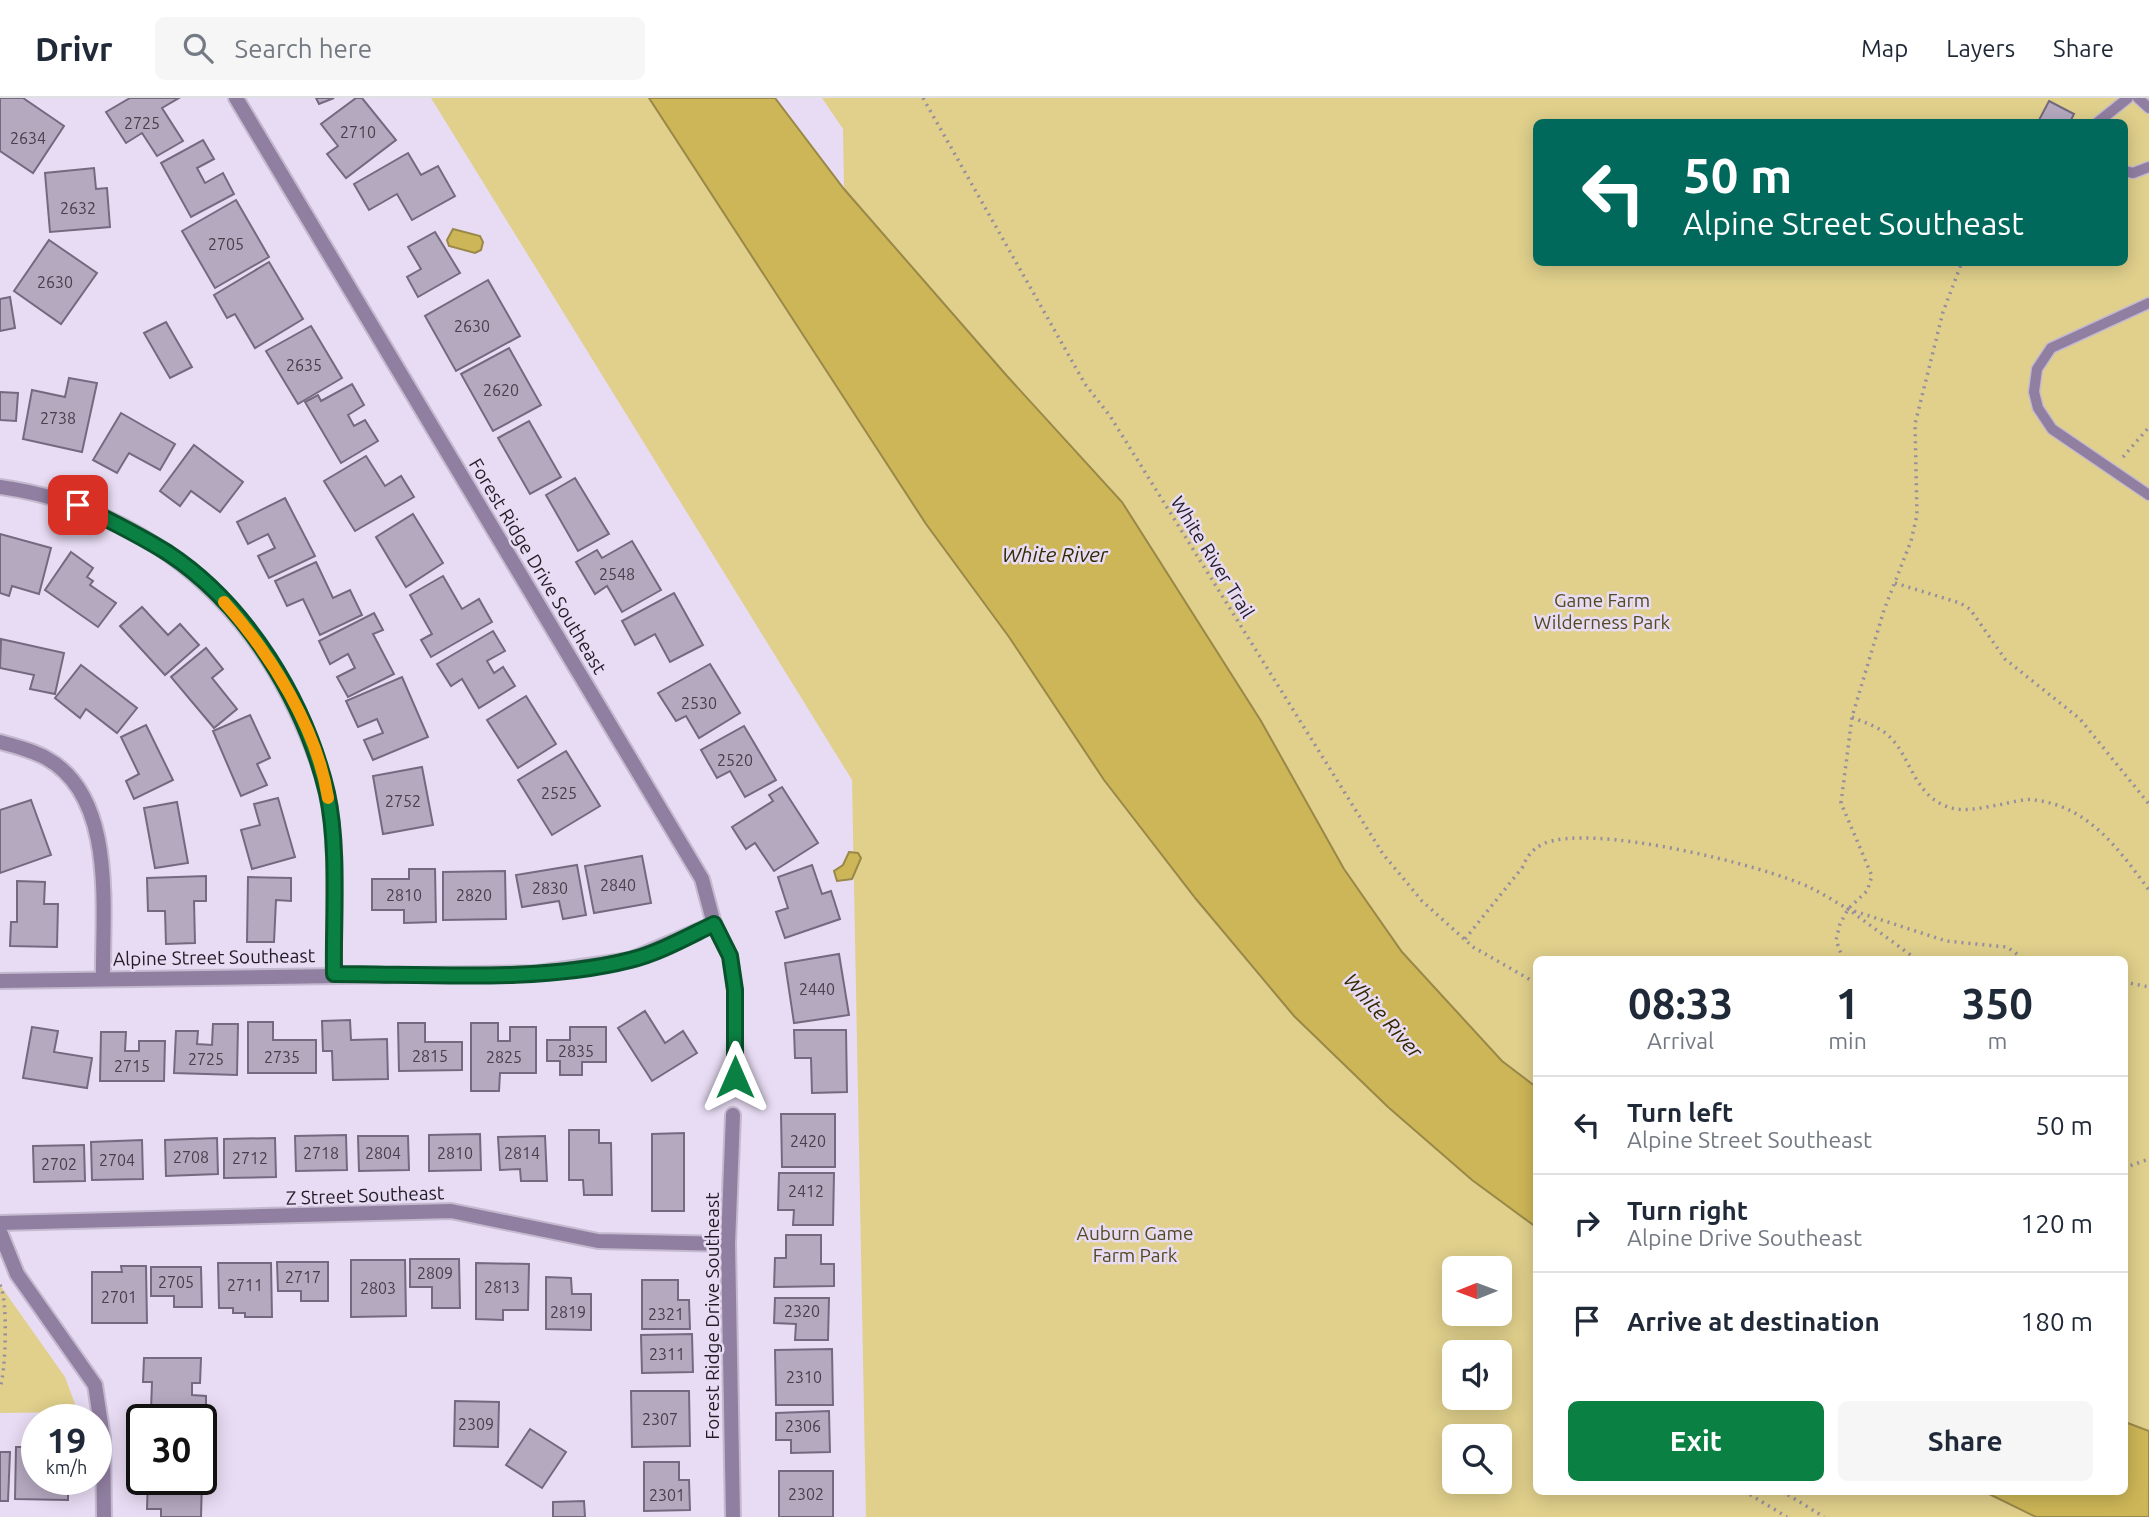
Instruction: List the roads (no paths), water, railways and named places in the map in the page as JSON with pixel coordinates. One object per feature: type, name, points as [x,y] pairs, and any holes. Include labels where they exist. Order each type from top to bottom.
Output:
[{"type":"street","name":"Forest Ridge Drive Southeast","points":[[236,98],[702,879],[714,924],[730,956],[735,990],[735,1077]]},
{"type":"street","points":[[0,487],[36,492],[78,505],[170,554],[202,581],[254,635],[284,685],[309,737],[327,793],[332,829],[334,974]]},
{"type":"street","points":[[0,742],[47,758],[66,774],[82,794],[94,818],[100,849],[103,979]]},
{"type":"street","name":"Alpine Street Southeast","points":[[0,981],[538,973],[630,960],[714,924]]},
{"type":"street","name":"Forest Ridge Drive Southeast","points":[[733,1115],[728,1244],[733,1517]]},
{"type":"street","name":"Z Street Southeast","points":[[0,1223],[451,1211],[598,1241],[728,1244]]},
{"type":"street","points":[[0,1232],[17,1274],[95,1385],[103,1437],[104,1517]]},
{"type":"lane","points":[[2102,119],[2128,98]]},
{"type":"lane","points":[[2138,98],[2149,108]]},
{"type":"lane","points":[[2128,172],[2133,173],[2149,167]]},
{"type":"lane","points":[[2149,303],[2051,348],[2037,369],[2034,392],[2038,408],[2052,429],[2149,495]]},
{"type":"water","name":"White River","points":[[649,98],[775,98],[844,189],[1007,376],[1122,502],[1261,721],[1344,869],[1402,952],[1502,1061],[1533,1085],[1533,1225],[1472,1180],[1388,1107],[1294,1016],[1196,899],[1104,780],[1009,637],[926,524]]},
{"type":"water","points":[[453,229],[480,236],[483,242],[481,250],[475,253],[449,246],[447,240]]},
{"type":"water","points":[[849,852],[858,853],[861,858],[852,879],[837,881],[834,871],[843,865]]},
{"type":"water","points":[[2128,1423],[2149,1431],[2149,1517],[2036,1517],[1991,1495],[2128,1495]]},
{"type":"park label","name":"Game Farm Wilderness Park","points":[[1602,611]]},
{"type":"park label","name":"Auburn Game Farm Park","points":[[1135,1244]]}]
